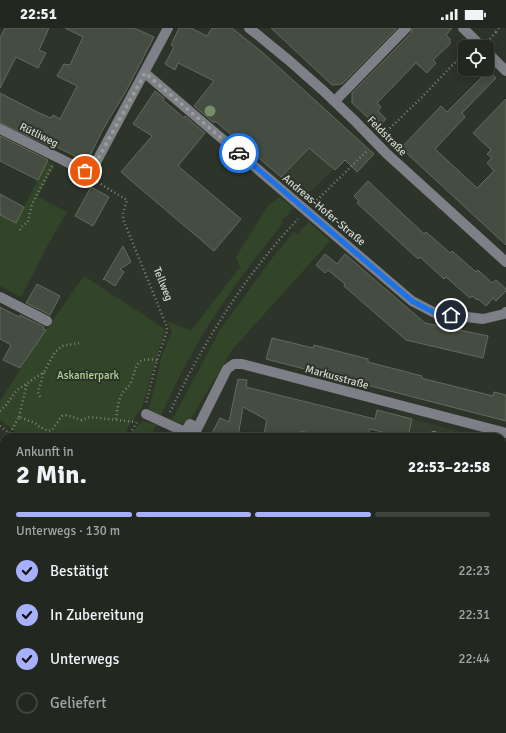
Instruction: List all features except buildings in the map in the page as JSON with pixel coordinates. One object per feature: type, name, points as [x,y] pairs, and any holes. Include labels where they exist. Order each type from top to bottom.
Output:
[{"type":"street","points":[[145,73],[168,28]]},
{"type":"street","name":"Feldstraße","points":[[249,28],[283,54],[334,101],[386,153],[506,262]]},
{"type":"street","points":[[334,101],[406,28]]},
{"type":"street","points":[[463,28],[475,40]]},
{"type":"street","points":[[494,59],[506,71]]},
{"type":"street","name":"Rütliweg","points":[[0,129],[85,171],[89,171],[93,168],[145,73]]},
{"type":"street","name":"Andreas-Hofer-Straße","points":[[145,73],[412,301],[435,313],[482,320],[504,314],[506,312]]},
{"type":"street","points":[[0,297],[47,321]]},
{"type":"street","name":"Markusstraße","points":[[195,432],[228,369],[234,364],[242,364],[506,433]]},
{"type":"street","points":[[144,413],[185,432],[190,424],[195,432]]},
{"type":"path","points":[[496,32],[499,28]]},
{"type":"path","points":[[20,230],[21,227],[28,222],[32,204],[57,157]]},
{"type":"path","name":"Tellweg","points":[[95,182],[127,200],[123,213],[123,219],[167,327],[144,413]]},
{"type":"path","points":[[175,401],[212,333],[234,300],[289,228]]},
{"type":"path","points":[[40,397],[38,392],[44,372],[55,352],[62,346],[79,343]]},
{"type":"path","points":[[116,419],[120,398],[131,381],[138,364],[145,358],[157,360]]},
{"type":"path","points":[[0,410],[6,405],[17,390],[44,372]]},
{"type":"path","points":[[0,426],[10,433],[19,417],[27,383]]},
{"type":"path","points":[[130,433],[136,422],[144,413]]},
{"type":"path","points":[[19,417],[36,423],[38,426],[48,431],[52,430],[62,416],[81,420],[90,416],[136,422]]},
{"type":"shaded area","points":[[322,107],[362,144],[304,197],[267,164]]},
{"type":"shaded area","points":[[413,419],[465,433],[409,433]]},
{"type":"green space","points":[[47,161],[55,165],[38,197],[67,212],[21,297],[0,286],[0,215],[16,223]]},
{"type":"green space","points":[[280,197],[293,208],[289,212],[290,213],[281,221],[283,223],[256,257],[218,310],[195,347],[161,415],[149,409],[162,355],[172,332],[167,321],[191,331],[240,267],[236,257],[268,206]]},
{"type":"green space","points":[[309,222],[330,241],[232,350],[187,425],[172,420],[220,330],[273,257],[294,232],[298,235]]},
{"type":"green space","name":"Askanierpark","points":[[84,276],[165,329],[142,407],[127,429],[126,433],[16,433],[0,420],[0,401],[46,330]]},
{"type":"green space","points":[[143,421],[156,425],[153,433],[132,432]]},
{"type":"way so far","points":[[85,171],[89,171],[93,168],[145,73],[239,153]]},
{"type":"route","points":[[239,153],[412,301],[435,313],[451,315]]}]
